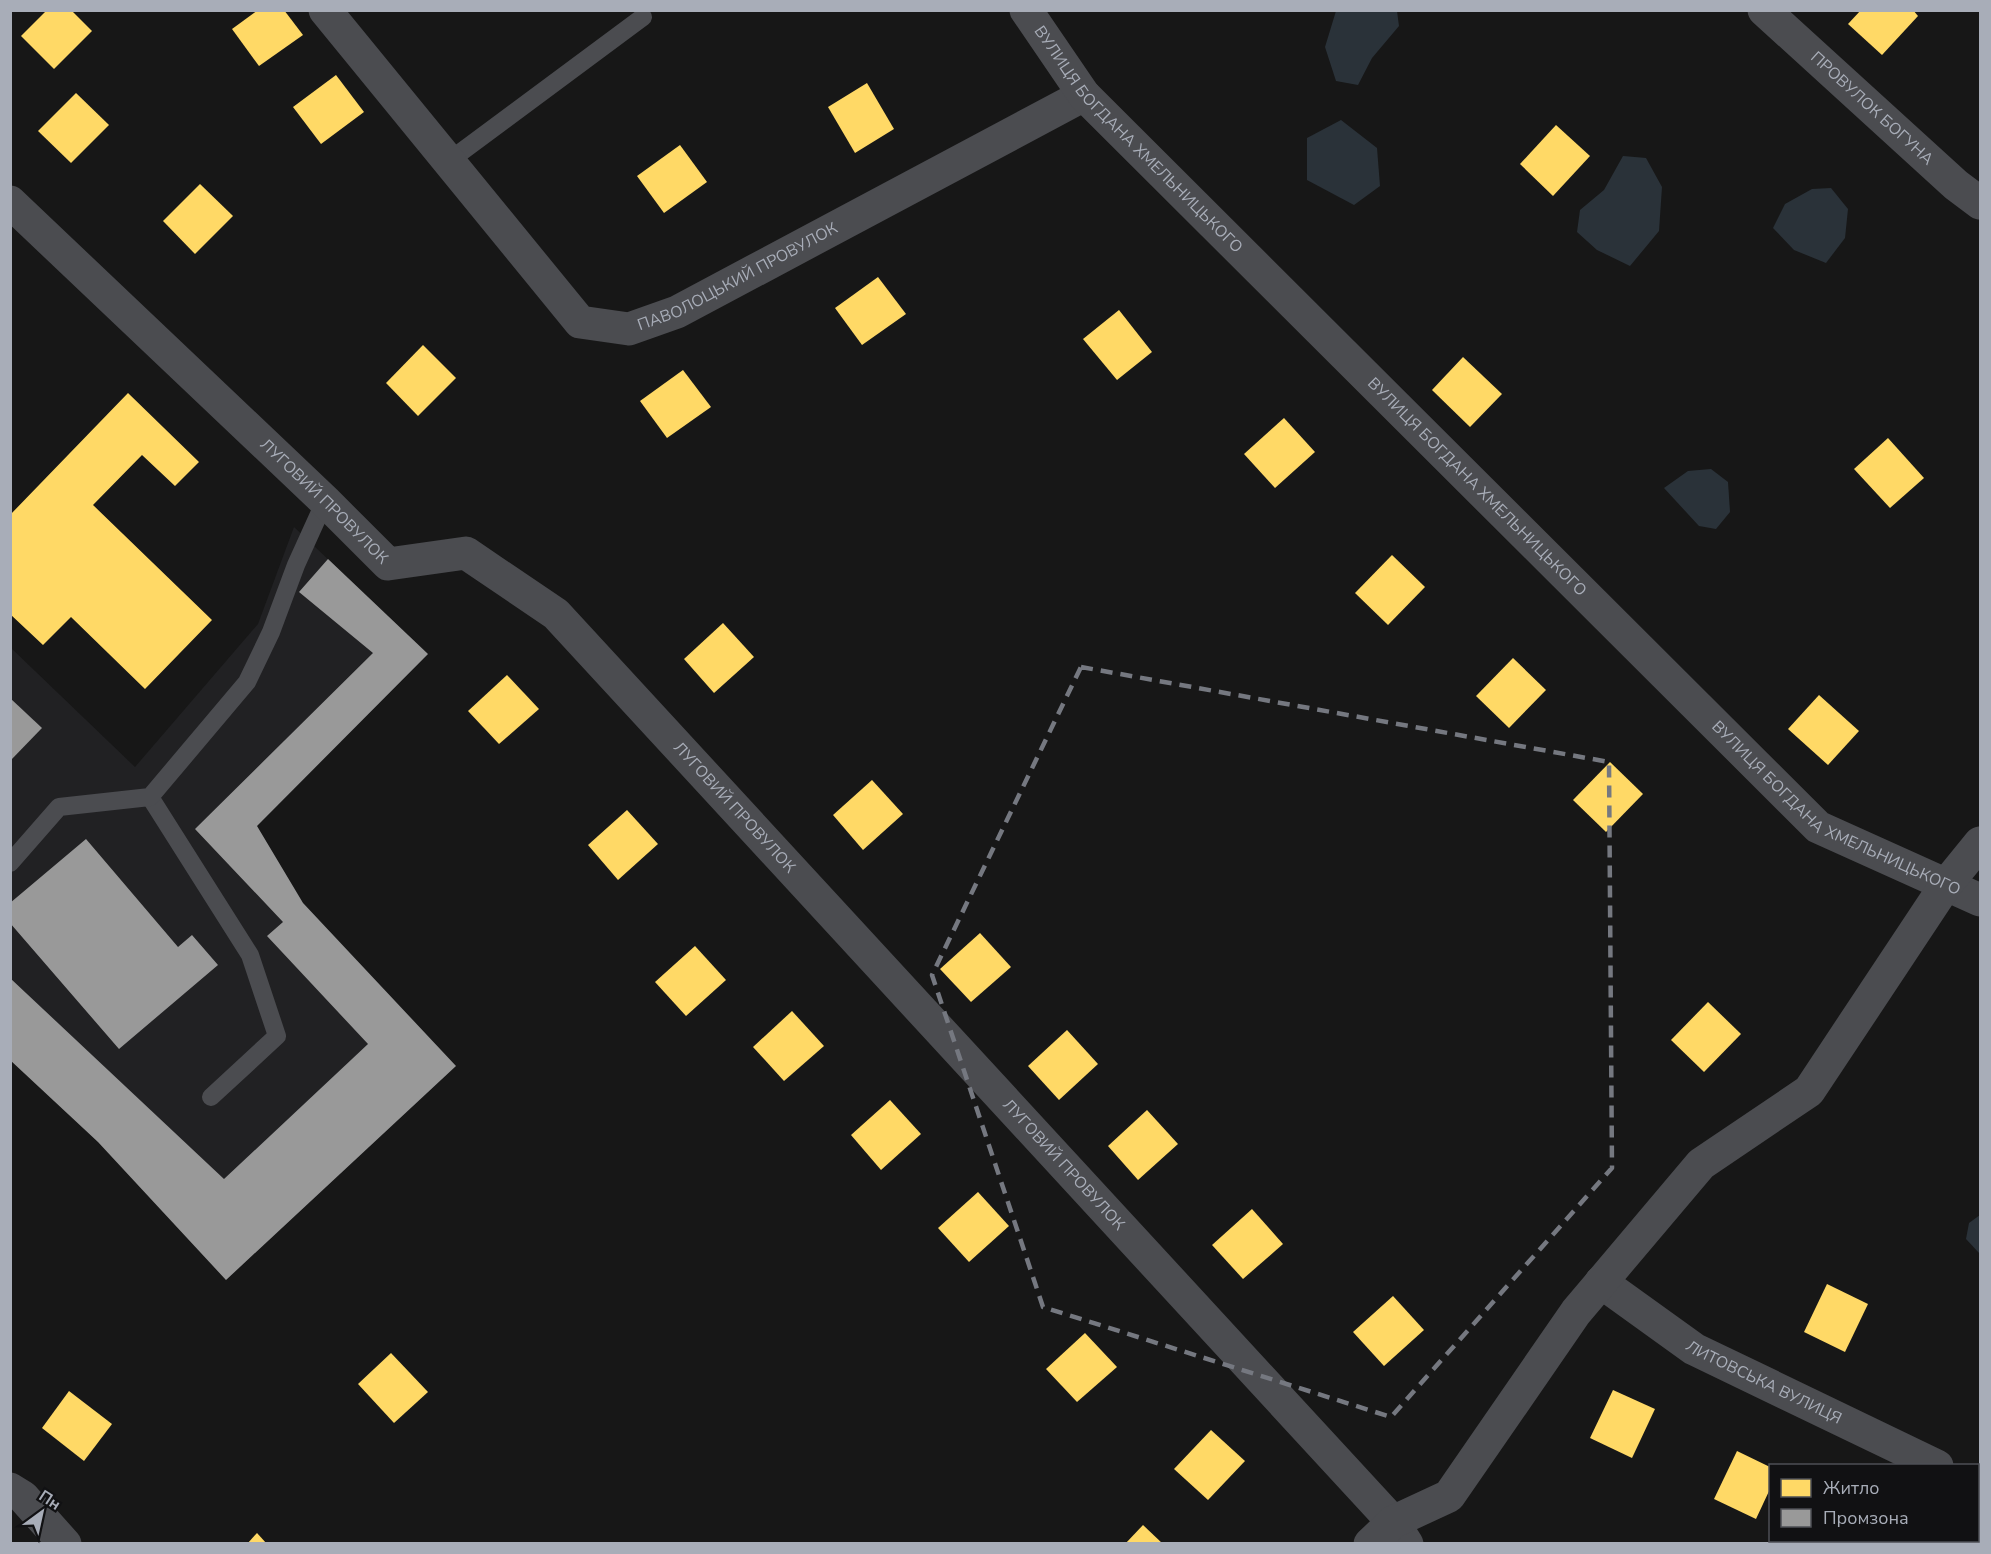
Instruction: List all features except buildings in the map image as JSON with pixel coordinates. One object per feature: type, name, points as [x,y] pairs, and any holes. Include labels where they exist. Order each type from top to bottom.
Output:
[{"type":"street","name":"ПАВОЛОЦЬКИЙ ПРОВУЛОК","points":[[325,10],[580,322],[628,329],[677,312],[1084,94]]},
{"type":"street","name":"ВУЛИЦЯ БОГДАНА ХМЕЛЬНИЦЬКОГО","points":[[1026,10],[1084,94],[1818,827],[1980,900]]},
{"type":"street","name":"ПРОВУЛОК БОГУНА","points":[[1764,10],[1956,184],[1980,203]]},
{"type":"street","name":"ЛУГОВИЙ ПРОВУЛОК","points":[[10,202],[325,501],[388,564],[466,553],[556,614],[1400,1533]]},
{"type":"street","points":[[1370,1544],[1400,1533],[1449,1496],[1576,1312],[1701,1164],[1809,1091],[1945,886],[1980,843]]},
{"type":"street","name":"ЛИТОВСЬКА ВУЛИЦЯ","points":[[1601,1282],[1694,1349],[1933,1464]]},
{"type":"street","points":[[10,1490],[23,1497],[65,1544]]},
{"type":"lane","points":[[449,161],[643,17]]},
{"type":"lane","points":[[10,863],[59,807],[150,797],[247,682],[272,632],[296,566],[325,501]]},
{"type":"lane","points":[[150,797],[250,955],[277,1036],[211,1097]]},
{"type":"highlighted area","points":[[1081,667],[1609,762],[1612,1168],[1391,1417],[1043,1307],[932,975]]},
{"type":"shaded area","points":[[1336,11],[1397,11],[1399,26],[1372,58],[1358,85],[1336,81],[1325,47]]},
{"type":"shaded area","points":[[1341,120],[1377,148],[1380,186],[1354,205],[1307,180],[1307,138]]},
{"type":"shaded area","points":[[1623,156],[1646,158],[1662,187],[1659,231],[1630,266],[1597,250],[1577,232],[1580,210],[1604,190]]},
{"type":"shaded area","points":[[1831,188],[1848,209],[1845,238],[1826,263],[1794,250],[1773,228],[1785,204],[1812,189]]},
{"type":"shaded area","points":[[1711,469],[1728,482],[1730,512],[1716,529],[1699,526],[1664,488],[1688,471]]},
{"type":"shaded area","points":[[294,527],[428,654],[257,826],[303,903],[456,1066],[226,1280],[98,1142],[11,1060],[10,647],[135,767],[258,624]]},
{"type":"shaded area","points":[[1980,1215],[1980,1254],[1966,1239],[1969,1223]]}]
